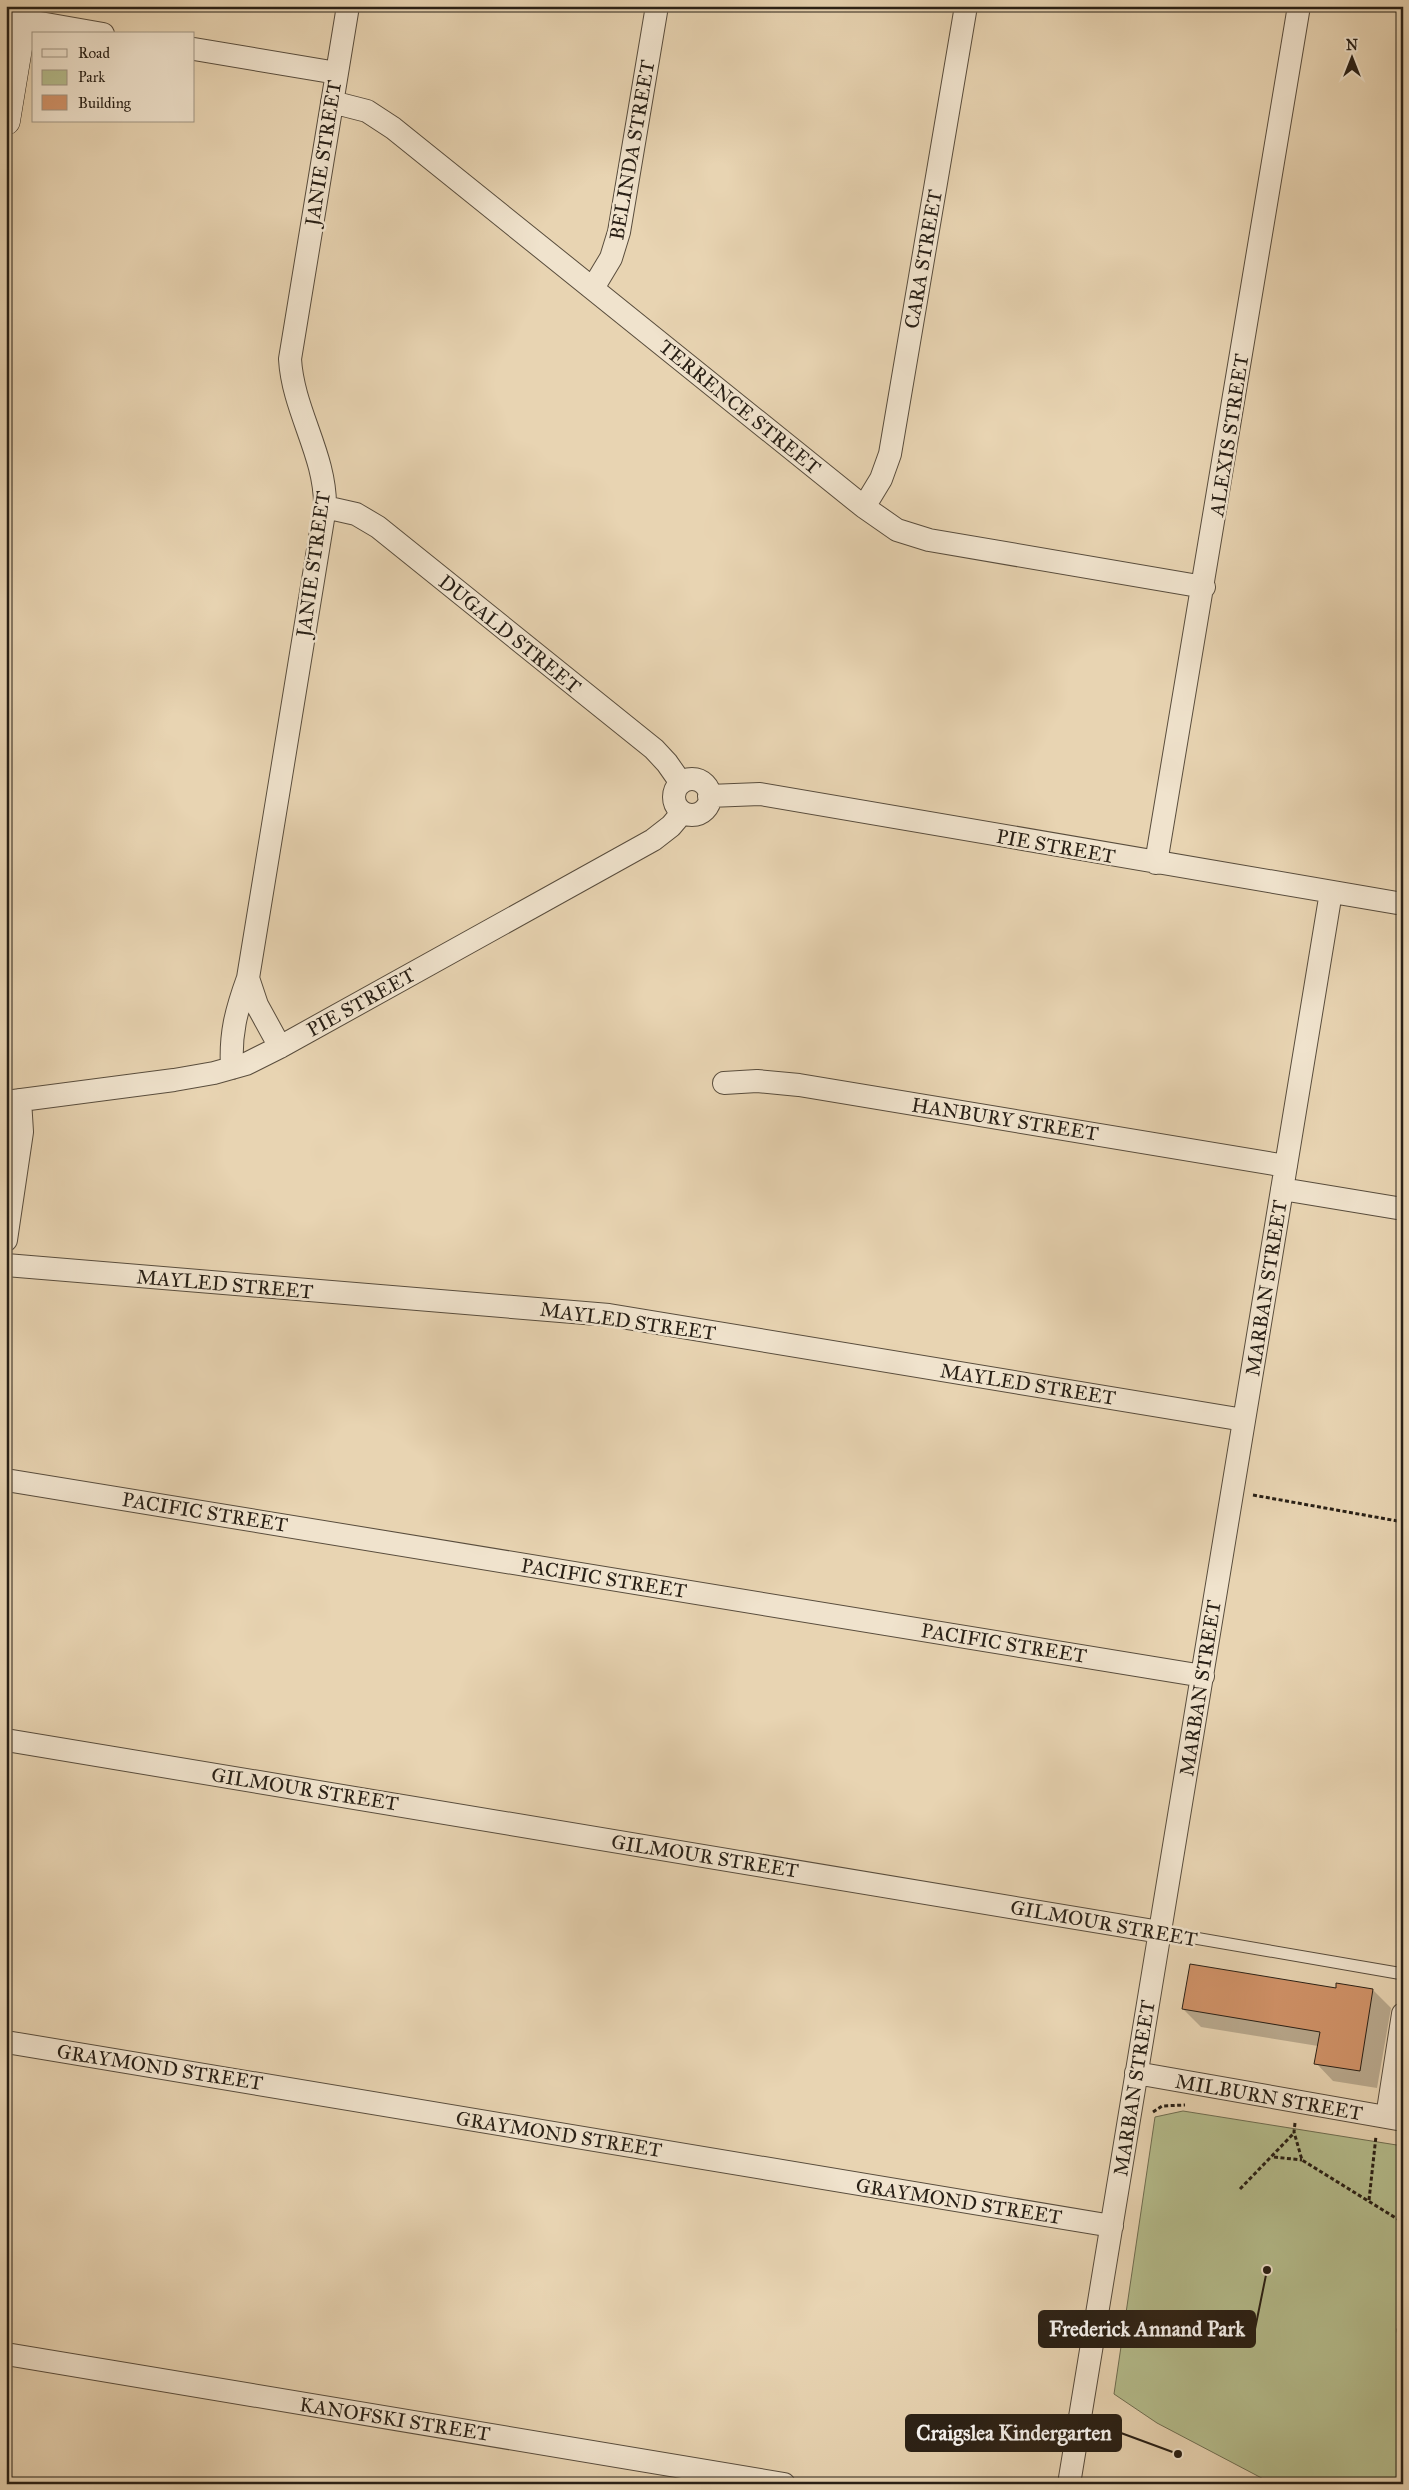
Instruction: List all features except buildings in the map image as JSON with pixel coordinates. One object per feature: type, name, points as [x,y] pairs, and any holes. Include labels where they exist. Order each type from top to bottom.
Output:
[{"type":"main road","points":[[6,121],[24,13]]},
{"type":"street","name":"JANIE STREET","points":[[232,1068],[231,1034],[248,978],[325,507],[322,471],[296,396],[290,359],[348,6]]},
{"type":"street","name":"BELINDA STREET","points":[[593,288],[611,258],[619,232],[657,6]]},
{"type":"street","name":"CARA STREET","points":[[864,507],[881,479],[890,454],[966,6]]},
{"type":"street","name":"ALEXIS STREET","points":[[1156,863],[1204,587],[1300,6]]},
{"type":"street","points":[[24,13],[95,32]]},
{"type":"street","points":[[195,49],[337,73]]},
{"type":"street","name":"TERRENCE STREET","points":[[332,102],[367,111],[393,128],[864,507],[897,530],[929,540],[1204,587]]},
{"type":"street","name":"DUGALD STREET","points":[[325,507],[356,514],[378,527],[654,749],[681,783]]},
{"type":"street","points":[[693,780],[699,781],[708,790],[707,807],[703,811],[693,815],[682,813],[678,809],[674,798],[677,787],[681,783],[693,780]]},
{"type":"street","name":"PIE STREET","points":[[709,796],[760,794],[1403,904]]},
{"type":"street","name":"PIE STREET","points":[[13,1101],[174,1080],[232,1068],[280,1047],[653,840],[682,813]]},
{"type":"street","name":"MARBAN STREET","points":[[1069,2484],[1331,892]]},
{"type":"street","name":"JANIE STREET","points":[[248,978],[257,1005],[280,1047]]},
{"type":"street","name":"HANBURY STREET","points":[[724,1083],[758,1081],[799,1085],[1286,1166]]},
{"type":"street","points":[[6,1240],[22,1132],[13,1101]]},
{"type":"street","points":[[1282,1189],[1403,1209]]},
{"type":"street","name":"MAYLED STREET","points":[[6,1265],[609,1315],[1244,1420]]},
{"type":"street","name":"PACIFIC STREET","points":[[6,1480],[1203,1676]]},
{"type":"street","name":"GILMOUR STREET","points":[[6,1740],[1160,1932]]},
{"type":"street","points":[[1388,2127],[1403,2014]]},
{"type":"street","name":"GRAYMOND STREET","points":[[6,2042],[1112,2226]]},
{"type":"street","name":"MILBURN STREET","points":[[1136,2073],[1388,2127]]},
{"type":"street","name":"KANOFSKI STREET","points":[[6,2354],[784,2484]]},
{"type":"lane","name":"GILMOUR STREET","points":[[1160,1932],[1403,1974]]},
{"type":"path","points":[[1232,1492],[1403,1522]]},
{"type":"path","points":[[1162,2098],[1162,2106]]},
{"type":"path","points":[[1150,2117],[1154,2111],[1162,2106],[1195,2106]]},
{"type":"path","points":[[1286,2121],[1304,2124]]},
{"type":"path","points":[[1295,2123],[1294,2132],[1302,2160]]},
{"type":"path","points":[[1367,2134],[1388,2127]]},
{"type":"path","points":[[1369,2200],[1388,2127]]},
{"type":"path","points":[[1240,2189],[1273,2157],[1294,2132]]},
{"type":"path","points":[[1273,2157],[1302,2160],[1399,2220],[1403,2233]]},
{"type":"path","points":[[1403,2290],[1398,2330],[1403,2376]]},
{"type":"green space","points":[[1183,2111],[1403,2146],[1403,2484],[1273,2484],[1157,2423],[1114,2394],[1155,2117]]},
{"type":"place","name":"Frederick Annand Park","points":[[1267,2270]]},
{"type":"place","name":"Craigslea Kindergarten","points":[[1178,2454]]}]
